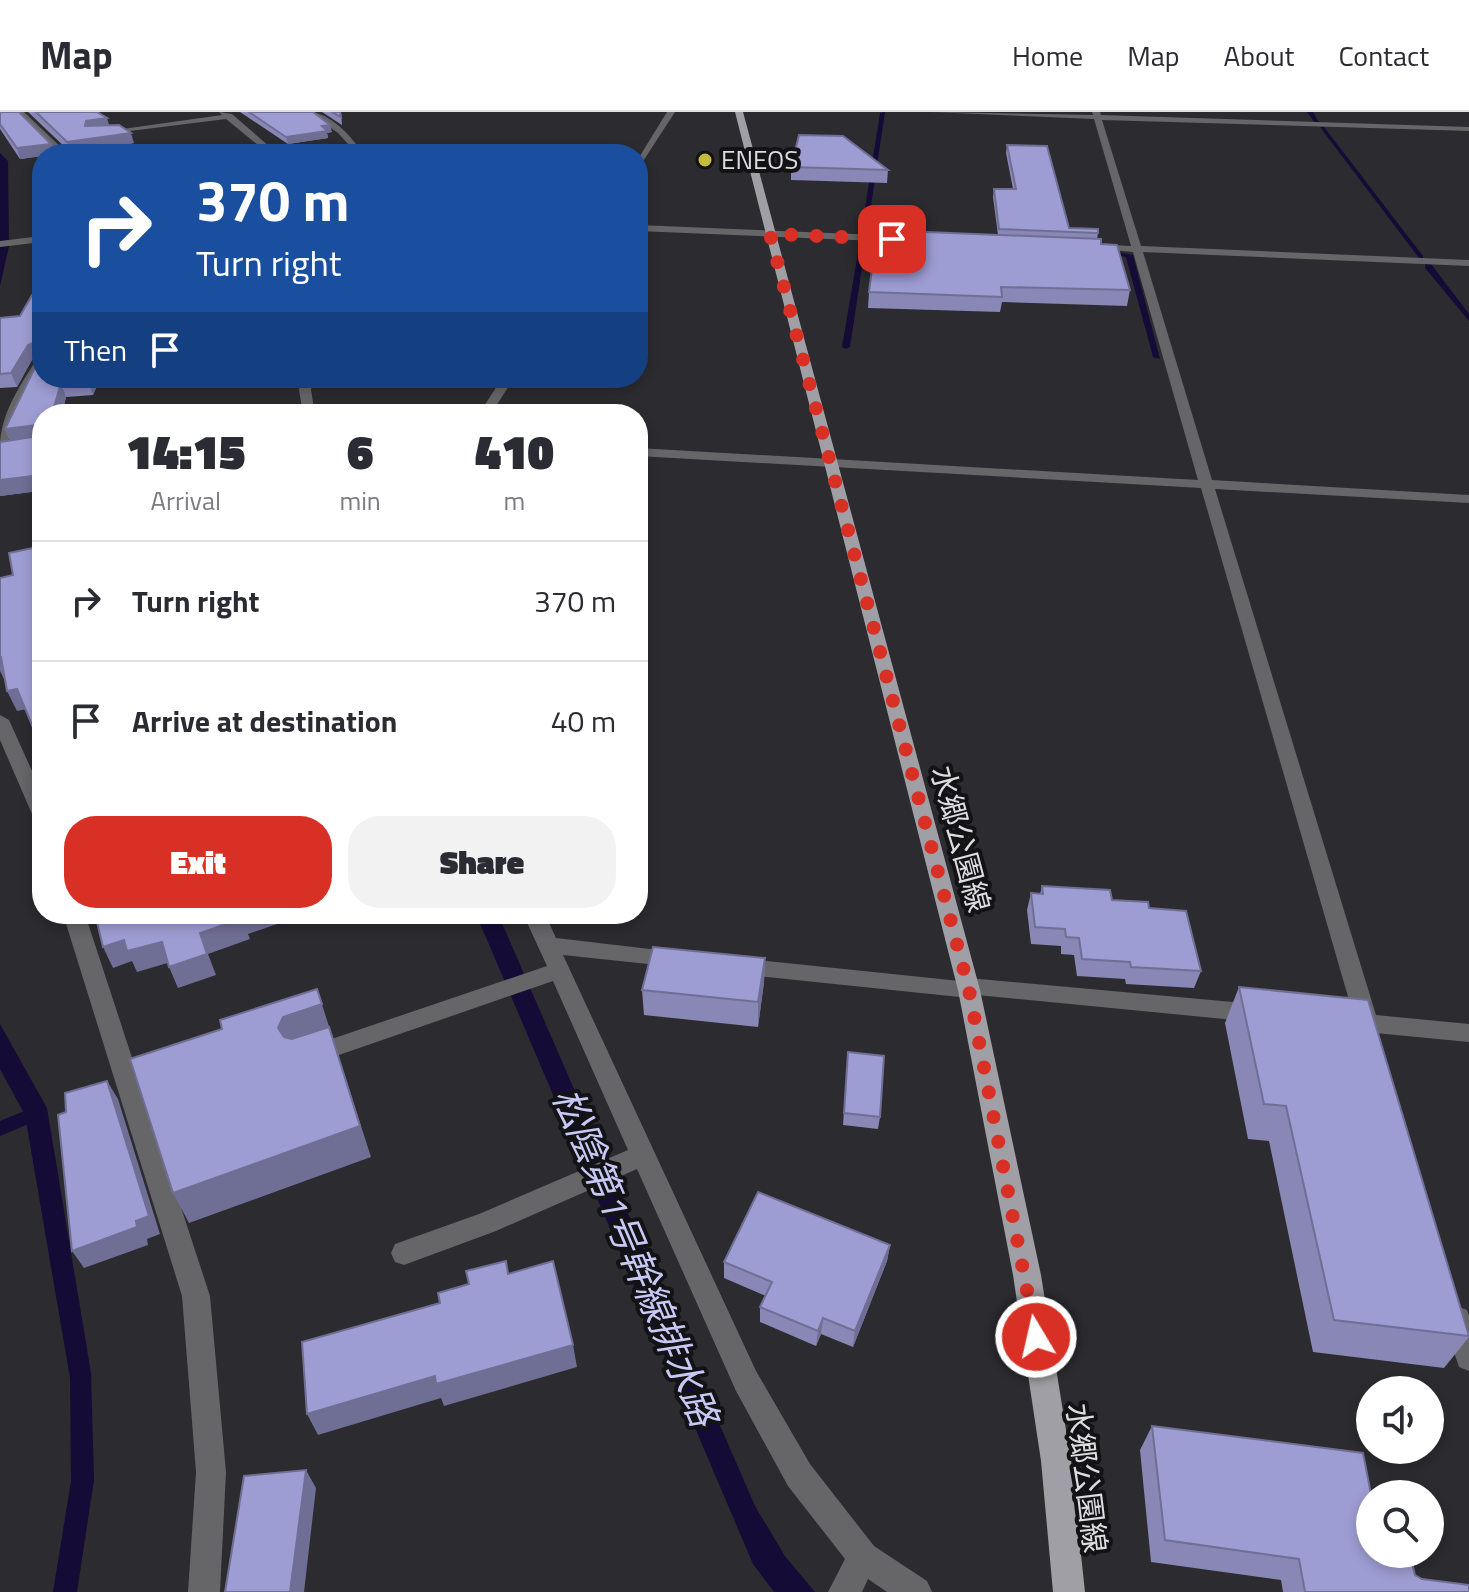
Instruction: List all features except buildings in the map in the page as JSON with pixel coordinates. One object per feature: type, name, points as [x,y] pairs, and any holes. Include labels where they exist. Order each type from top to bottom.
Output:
[{"type":"main road","name":"水郷公園線","points":[[739,112],[968,988],[1027,1275],[1056,1461],[1069,1592]]},
{"type":"street","points":[[20,112],[54,144]]},
{"type":"street","points":[[312,112],[352,144]]},
{"type":"street","points":[[648,150],[671,112]]},
{"type":"street","points":[[935,112],[1469,129]]},
{"type":"street","points":[[94,134],[226,114],[262,144]]},
{"type":"street","points":[[1097,115],[1209,483],[1376,1054]]},
{"type":"street","points":[[648,228],[913,240]]},
{"type":"street","points":[[0,244],[32,240]]},
{"type":"street","points":[[1072,246],[1469,263]]},
{"type":"street","points":[[0,444],[32,377]]},
{"type":"street","points":[[648,453],[1469,499]]},
{"type":"street","points":[[0,720],[32,792]]},
{"type":"street","points":[[77,924],[196,1296],[211,1472],[204,1592]]},
{"type":"street","points":[[539,924],[548,945],[552,973],[636,1158],[746,1381],[852,1577],[916,1592]]},
{"type":"street","points":[[548,945],[968,988],[1275,1015]]},
{"type":"street","points":[[304,1058],[552,973]]},
{"type":"street","points":[[1336,1021],[1469,1033]]},
{"type":"street","points":[[404,1253],[487,1223],[636,1158]]},
{"type":"street","points":[[1450,1296],[1469,1357]]},
{"type":"water","points":[[0,153],[8,161],[9,246],[0,286]]},
{"type":"water","name":"松陰第1号幹線排水路","points":[[480,924],[502,924],[755,1506],[785,1556],[815,1592],[774,1592],[753,1564]]},
{"type":"water","points":[[0,1024],[47,1108],[91,1373],[94,1480],[77,1592],[53,1592],[71,1481],[70,1378],[25,1115],[0,1069]]},
{"type":"waterway","points":[[1310,112],[1318,123]]},
{"type":"waterway","points":[[864,233],[883,113]]},
{"type":"waterway","points":[[1322,128],[1421,257]]},
{"type":"waterway","points":[[846,347],[863,241]]},
{"type":"waterway","points":[[1103,251],[1129,255],[1157,357]]},
{"type":"waterway","points":[[1428,266],[1469,319]]},
{"type":"waterway","points":[[0,1129],[34,1114]]},
{"type":"place","name":"ENEOS","points":[[705,160]]},
{"type":"route","points":[[892,239],[770,234],[969,990],[1027,1275],[1036,1337]]}]
